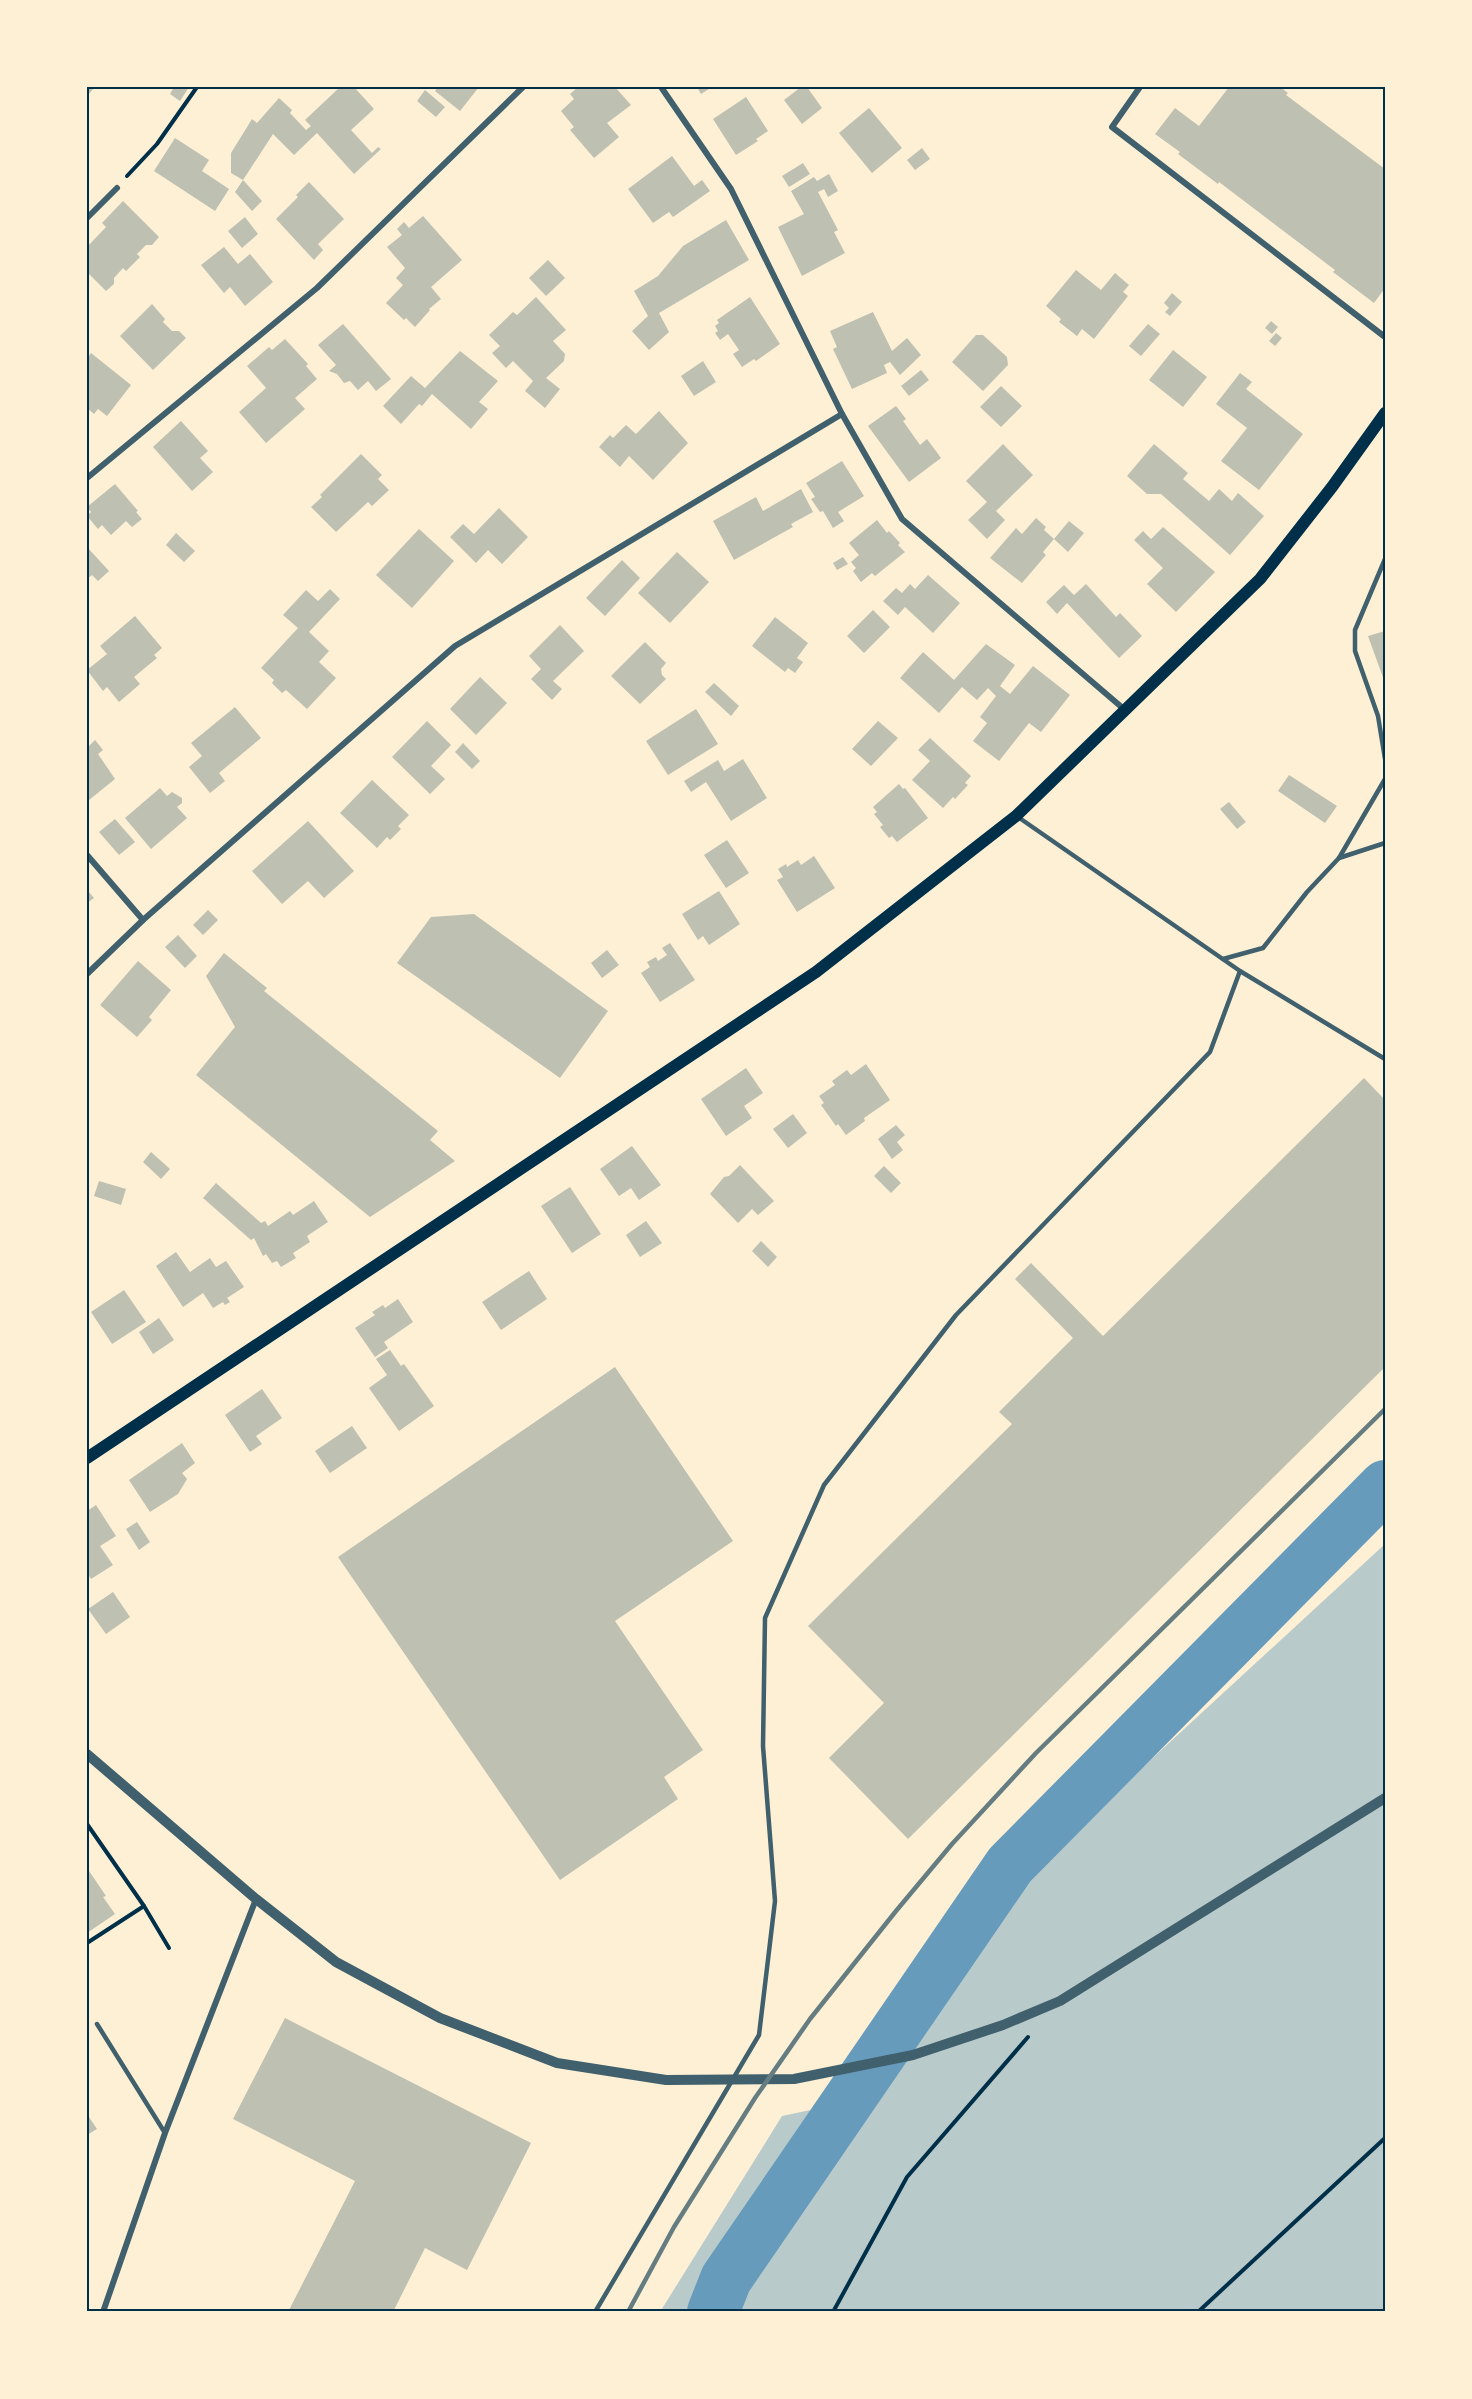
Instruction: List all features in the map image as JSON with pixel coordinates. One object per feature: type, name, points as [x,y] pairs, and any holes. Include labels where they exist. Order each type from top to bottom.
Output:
[{"type":"main road","points":[[87,1458],[816,972],[1016,816],[1260,579],[1332,487],[1385,414]]},
{"type":"street","points":[[87,478],[317,288],[523,87]]},
{"type":"street","points":[[661,87],[731,189],[842,414],[902,519],[1125,710]]},
{"type":"street","points":[[1140,87],[1112,127],[1385,337]]},
{"type":"street","points":[[87,218],[117,188]]},
{"type":"street","points":[[87,974],[143,920],[455,646],[842,414]]},
{"type":"street","points":[[87,855],[143,920]]},
{"type":"street","points":[[87,1754],[256,1899],[336,1962],[440,2018],[557,2063],[666,2080],[794,2079],[913,2055],[1004,2025],[1060,2001],[1385,1798]]},
{"type":"street","points":[[103,2312],[165,2133],[256,1899]]},
{"type":"lane","points":[[1385,559],[1355,630],[1355,651],[1378,716],[1385,759]]},
{"type":"lane","points":[[1223,959],[1263,948],[1307,892],[1338,858],[1385,779]]},
{"type":"lane","points":[[1016,816],[1240,971],[1385,1059]]},
{"type":"lane","points":[[1338,858],[1385,843]]},
{"type":"lane","points":[[595,2312],[759,2035],[775,1901],[763,1746],[765,1618],[824,1485],[956,1315],[1210,1052],[1240,971]]},
{"type":"lane","points":[[97,2024],[165,2133]]},
{"type":"path","points":[[117,188],[157,144],[197,87]]},
{"type":"path","points":[[87,1824],[144,1906],[169,1947]]},
{"type":"path","points":[[87,1943],[144,1906]]},
{"type":"path","points":[[833,2312],[907,2178],[1029,2035]]},
{"type":"path","points":[[1198,2312],[1385,2138]]},
{"type":"shaded area","points":[[1385,1544],[1385,2312],[660,2312],[782,2116],[863,2099],[1030,1871]]},
{"type":"building","points":[[87,87],[95,87],[87,96]]},
{"type":"building","points":[[174,87],[189,87],[180,101],[170,94]]},
{"type":"building","points":[[340,87],[354,87],[374,109],[351,130],[372,153],[378,147],[381,149],[354,174],[317,133],[294,155],[273,134],[243,180],[231,173],[231,153],[252,119],[257,123],[279,98],[292,110],[290,113],[306,130],[311,126],[305,120]]},
{"type":"building","points":[[438,87],[479,87],[460,111],[435,91]]},
{"type":"building","points":[[578,87],[615,87],[631,105],[607,123],[619,137],[594,158],[570,130],[574,127],[561,111],[574,99],[570,94]]},
{"type":"building","points":[[697,87],[712,87],[701,94]]},
{"type":"building","points":[[801,87],[807,87],[822,108],[802,124],[784,100]]},
{"type":"building","points":[[1229,87],[1280,87],[1288,93],[1286,95],[1385,169],[1385,288],[1374,303],[1333,272],[1335,270],[1219,182],[1218,184],[1178,154],[1180,152],[1155,134],[1175,108],[1199,126]]},
{"type":"building","points":[[425,90],[445,107],[436,117],[417,101]]},
{"type":"building","points":[[746,97],[768,131],[756,139],[758,141],[736,155],[713,119]]},
{"type":"building","points":[[869,108],[902,148],[872,173],[839,133]]},
{"type":"building","points":[[175,138],[209,160],[202,171],[229,189],[215,211],[154,171]]},
{"type":"building","points":[[922,148],[930,159],[915,170],[907,160]]},
{"type":"building","points":[[672,156],[694,186],[702,180],[710,191],[673,217],[669,212],[653,223],[628,189]]},
{"type":"building","points":[[803,163],[810,174],[789,187],[782,176]]},
{"type":"building","points":[[829,174],[838,191],[828,197],[824,189],[818,192],[838,230],[834,232],[845,253],[802,276],[778,227],[804,214],[791,191],[814,177],[817,181]]},
{"type":"building","points":[[243,180],[262,201],[252,211],[235,192]]},
{"type":"building","points":[[309,182],[344,219],[318,244],[323,250],[314,260],[276,219]]},
{"type":"building","points":[[123,201],[159,237],[152,245],[146,245],[137,254],[140,257],[126,271],[123,268],[114,278],[114,284],[106,291],[87,272],[87,247],[106,227],[102,223]]},
{"type":"building","points":[[423,216],[462,260],[431,287],[441,299],[429,309],[415,327],[386,303],[403,285],[396,278],[405,268],[387,247],[402,235],[397,229],[404,222],[409,228]]},
{"type":"building","points":[[245,217],[258,234],[242,248],[228,231]]},
{"type":"building","points":[[726,220],[749,260],[659,313],[669,332],[649,350],[632,331],[648,316],[634,291],[658,276],[683,246]]},
{"type":"building","points":[[224,247],[238,264],[250,254],[273,282],[245,306],[230,287],[224,293],[201,265]]},
{"type":"building","points":[[548,260],[565,278],[546,296],[529,278]]},
{"type":"building","points":[[1076,270],[1101,290],[1115,273],[1129,285],[1123,292],[1128,296],[1094,339],[1082,329],[1077,336],[1059,322],[1061,319],[1046,306]]},
{"type":"building","points":[[1172,293],[1182,302],[1170,316],[1165,312],[1169,308],[1164,303]]},
{"type":"building","points":[[536,297],[566,330],[553,341],[565,354],[564,361],[546,378],[560,389],[545,408],[525,391],[533,381],[513,361],[506,368],[492,353],[500,346],[489,335],[513,312],[517,315]]},
{"type":"building","points":[[750,297],[780,344],[756,361],[754,359],[742,367],[733,354],[739,350],[728,334],[720,340],[715,333],[718,331],[715,326],[719,323],[717,320]]},
{"type":"building","points":[[152,304],[165,319],[163,322],[172,331],[179,331],[186,338],[153,370],[120,336]]},
{"type":"building","points":[[873,312],[892,351],[907,338],[921,355],[900,375],[890,362],[884,365],[887,373],[852,389],[833,349],[837,347],[830,331]]},
{"type":"building","points":[[1271,321],[1278,327],[1272,334],[1265,328]]},
{"type":"building","points":[[343,324],[391,379],[376,391],[368,381],[358,390],[350,381],[344,383],[337,374],[329,371],[336,365],[318,345]]},
{"type":"building","points":[[1148,324],[1160,334],[1141,356],[1129,346]]},
{"type":"building","points":[[1276,333],[1282,338],[1275,346],[1269,341]]},
{"type":"building","points":[[976,335],[983,335],[1007,357],[1008,365],[983,391],[952,362]]},
{"type":"building","points":[[285,339],[308,364],[306,366],[317,379],[295,398],[305,409],[266,443],[239,412],[266,388],[247,366],[269,347],[272,350]]},
{"type":"building","points":[[1173,350],[1207,377],[1183,407],[1149,380]]},
{"type":"building","points":[[460,351],[498,381],[479,402],[488,409],[471,429],[432,394],[422,406],[419,404],[401,424],[383,406],[411,376],[425,388]]},
{"type":"building","points":[[91,353],[131,385],[107,416],[98,409],[94,414],[87,408],[87,359]]},
{"type":"building","points":[[703,361],[716,382],[694,396],[681,376]]},
{"type":"building","points":[[921,370],[929,380],[909,396],[901,386]]},
{"type":"building","points":[[1240,373],[1252,382],[1246,389],[1303,434],[1259,490],[1221,461],[1247,428],[1216,404]]},
{"type":"building","points":[[1001,386],[1022,406],[1001,427],[980,407]]},
{"type":"building","points":[[896,406],[906,419],[903,421],[920,445],[927,439],[941,458],[909,482],[868,426]]},
{"type":"building","points":[[659,411],[688,443],[653,480],[629,456],[620,467],[599,447],[610,435],[613,438],[626,425],[636,434]]},
{"type":"building","points":[[181,421],[208,451],[200,458],[213,472],[192,491],[153,447]]},
{"type":"building","points":[[1003,444],[1033,475],[996,511],[1005,520],[987,539],[968,520],[987,502],[966,481]]},
{"type":"building","points":[[1154,444],[1188,473],[1183,479],[1209,501],[1219,489],[1232,501],[1238,493],[1264,516],[1230,555],[1161,494],[1147,494],[1127,476]]},
{"type":"building","points":[[361,454],[382,475],[378,479],[389,490],[372,506],[368,502],[336,532],[311,507]]},
{"type":"building","points":[[842,461],[864,496],[838,512],[844,521],[833,528],[823,511],[820,512],[811,499],[815,497],[806,483]]},
{"type":"building","points":[[115,484],[142,519],[132,527],[126,521],[111,535],[102,525],[98,529],[87,516],[91,512],[87,507]]},
{"type":"building","points":[[801,489],[813,512],[791,524],[793,527],[734,560],[713,521],[756,497],[763,511]]},
{"type":"building","points":[[499,508],[528,537],[502,564],[488,550],[476,563],[450,537],[463,524],[474,534]]},
{"type":"building","points":[[1036,518],[1054,539],[1043,552],[1046,555],[1022,583],[990,558],[1016,528],[1022,534]]},
{"type":"building","points":[[877,520],[887,533],[889,531],[900,543],[898,545],[905,552],[875,576],[872,573],[861,582],[853,571],[856,568],[851,562],[859,555],[849,543]]},
{"type":"building","points":[[1069,521],[1084,533],[1068,552],[1054,539]]},
{"type":"building","points":[[1163,527],[1215,572],[1176,612],[1147,584],[1163,568],[1134,540],[1143,531],[1151,539]]},
{"type":"building","points":[[419,529],[454,561],[412,608],[376,575]]},
{"type":"building","points":[[176,533],[195,551],[184,562],[166,545]]},
{"type":"building","points":[[87,547],[109,571],[98,581],[92,575],[87,579]]},
{"type":"building","points":[[677,552],[709,582],[670,623],[638,593]]},
{"type":"building","points":[[843,557],[848,564],[837,570],[833,563]]},
{"type":"building","points":[[622,560],[640,578],[605,616],[586,598]]},
{"type":"building","points":[[928,575],[960,603],[933,633],[905,607],[898,615],[883,601],[896,588],[902,593],[910,584],[915,589]]},
{"type":"building","points":[[1086,584],[1116,617],[1120,613],[1142,636],[1119,658],[1067,603],[1057,614],[1046,602],[1064,585],[1074,595]]},
{"type":"building","points":[[330,589],[340,599],[309,632],[329,651],[319,662],[336,678],[307,709],[286,690],[282,693],[272,683],[274,680],[261,668],[298,628],[283,615],[306,590],[318,601]]},
{"type":"building","points":[[873,610],[890,627],[864,653],[847,636]]},
{"type":"building","points":[[135,616],[162,648],[154,655],[157,658],[134,677],[140,684],[119,702],[107,687],[103,691],[87,670],[107,654],[100,646]]},
{"type":"building","points":[[775,617],[808,643],[797,658],[803,662],[795,673],[788,668],[785,672],[752,646]]},
{"type":"building","points":[[560,625],[584,651],[553,681],[562,689],[552,700],[531,679],[541,669],[529,656]]},
{"type":"building","points":[[1385,631],[1385,683],[1368,636]]},
{"type":"building","points":[[645,642],[666,663],[661,669],[666,679],[640,704],[611,676]]},
{"type":"building","points":[[986,644],[1015,665],[1000,686],[1010,694],[1033,666],[1070,695],[1041,732],[1029,723],[999,761],[973,741],[987,723],[980,717],[996,696],[988,688],[977,700],[962,687],[939,713],[900,678],[923,652],[954,680]]},
{"type":"building","points":[[480,677],[507,703],[476,735],[450,709]]},
{"type":"building","points":[[714,683],[739,706],[731,716],[705,692]]},
{"type":"building","points":[[235,707],[261,738],[219,773],[225,781],[210,793],[189,767],[202,756],[191,743]]},
{"type":"building","points":[[696,709],[718,744],[668,775],[646,741]]},
{"type":"building","points":[[427,721],[451,745],[431,766],[445,779],[430,794],[392,757]]},
{"type":"building","points":[[878,721],[898,738],[871,766],[852,749]]},
{"type":"building","points":[[930,738],[971,776],[965,783],[968,785],[943,808],[912,780],[930,761],[918,750]]},
{"type":"building","points":[[95,740],[103,750],[98,754],[115,779],[89,800],[87,797],[87,743],[89,746]]},
{"type":"building","points":[[463,743],[480,761],[472,769],[455,752]]},
{"type":"building","points":[[743,759],[767,798],[731,821],[706,782],[691,792],[684,781],[718,760],[724,771]]},
{"type":"building","points":[[1289,775],[1337,806],[1325,823],[1278,791]]},
{"type":"building","points":[[372,780],[409,815],[398,826],[401,829],[390,840],[387,837],[377,848],[340,813]]},
{"type":"building","points":[[899,784],[903,789],[905,788],[928,818],[897,842],[892,836],[889,838],[880,827],[883,825],[874,814],[877,812],[873,807]]},
{"type":"building","points":[[160,788],[167,796],[172,792],[182,798],[182,803],[177,807],[187,818],[151,849],[125,818]]},
{"type":"building","points":[[1229,802],[1246,822],[1237,829],[1220,809]]},
{"type":"building","points":[[115,819],[135,842],[119,855],[99,832]]},
{"type":"building","points":[[308,821],[354,871],[324,898],[308,881],[282,904],[252,871]]},
{"type":"building","points":[[727,840],[749,873],[726,888],[704,855]]},
{"type":"building","points":[[814,856],[835,888],[797,912],[777,880],[783,877],[778,869],[786,864],[787,867],[798,860],[801,865]]},
{"type":"building","points":[[87,890],[94,898],[87,903]]},
{"type":"building","points":[[719,891],[740,924],[709,945],[703,936],[698,940],[682,914]]},
{"type":"building","points":[[208,910],[218,920],[203,935],[193,925]]},
{"type":"building","points":[[474,914],[608,1011],[560,1078],[397,963],[431,917]]},
{"type":"building","points":[[178,935],[197,956],[185,968],[165,947]]},
{"type":"building","points":[[670,943],[695,980],[660,1002],[641,973],[650,967],[647,962],[656,957],[658,961],[667,955],[662,948]]},
{"type":"building","points":[[607,950],[619,965],[602,978],[591,963]]},
{"type":"building","points":[[224,953],[267,988],[264,991],[438,1131],[430,1140],[455,1161],[370,1217],[196,1075],[235,1027],[206,976]]},
{"type":"building","points":[[138,961],[171,990],[149,1017],[152,1020],[137,1037],[100,1005]]},
{"type":"building","points":[[866,1064],[890,1100],[864,1118],[865,1121],[846,1135],[838,1124],[836,1126],[821,1105],[824,1103],[819,1096],[835,1085],[832,1081],[847,1070],[851,1075]]},
{"type":"building","points":[[746,1068],[763,1093],[744,1106],[752,1118],[726,1136],[701,1099]]},
{"type":"building","points":[[1364,1078],[1385,1100],[1385,1367],[908,1839],[829,1758],[884,1703],[808,1626],[1012,1424],[999,1412],[1073,1338],[1015,1279],[1031,1263],[1103,1336]]},
{"type":"building","points":[[793,1114],[807,1133],[788,1148],[773,1129]]},
{"type":"building","points":[[896,1125],[905,1135],[897,1142],[903,1150],[892,1159],[878,1139]]},
{"type":"building","points":[[632,1146],[661,1185],[639,1200],[631,1188],[619,1196],[600,1169]]},
{"type":"building","points":[[151,1152],[170,1169],[161,1179],[143,1162]]},
{"type":"building","points":[[740,1165],[774,1201],[758,1215],[752,1209],[738,1223],[710,1194],[724,1177],[729,1176]]},
{"type":"building","points":[[884,1166],[901,1183],[891,1193],[874,1176]]},
{"type":"building","points":[[99,1181],[126,1189],[121,1205],[94,1196]]},
{"type":"building","points":[[216,1183],[261,1223],[265,1221],[268,1226],[290,1211],[293,1215],[314,1201],[328,1222],[307,1236],[310,1242],[293,1253],[296,1258],[281,1267],[277,1261],[272,1263],[266,1254],[263,1256],[254,1238],[251,1240],[203,1198]]},
{"type":"building","points":[[570,1187],[601,1234],[572,1253],[541,1206]]},
{"type":"building","points":[[646,1221],[662,1243],[640,1257],[626,1235]]},
{"type":"building","points":[[761,1241],[777,1257],[768,1267],[752,1251]]},
{"type":"building","points":[[176,1252],[190,1272],[210,1258],[216,1267],[226,1261],[244,1287],[227,1298],[230,1302],[225,1305],[223,1302],[213,1308],[203,1293],[183,1307],[156,1266]]},
{"type":"building","points":[[529,1271],[547,1299],[501,1330],[482,1302]]},
{"type":"building","points":[[124,1290],[146,1322],[112,1344],[91,1312]]},
{"type":"building","points":[[398,1299],[413,1322],[384,1342],[388,1348],[375,1357],[355,1328],[375,1315],[372,1312],[383,1305],[385,1308]]},
{"type":"building","points":[[159,1318],[174,1340],[153,1354],[139,1332]]},
{"type":"building","points":[[390,1350],[401,1366],[404,1364],[434,1406],[399,1431],[369,1388],[387,1375],[376,1359]]},
{"type":"building","points":[[615,1367],[733,1541],[615,1621],[703,1750],[664,1777],[678,1799],[560,1880],[338,1557]]},
{"type":"building","points":[[262,1389],[282,1418],[256,1436],[262,1444],[250,1452],[225,1415]]},
{"type":"building","points":[[352,1426],[367,1448],[330,1473],[315,1451]]},
{"type":"building","points":[[182,1443],[195,1463],[182,1473],[187,1479],[178,1494],[150,1512],[129,1480]]},
{"type":"building","points":[[96,1505],[116,1536],[100,1546],[113,1565],[91,1579],[87,1573],[87,1511]]},
{"type":"building","points":[[137,1522],[150,1542],[139,1550],[126,1529]]},
{"type":"building","points":[[113,1592],[130,1617],[106,1634],[88,1609]]},
{"type":"building","points":[[87,1868],[115,1914],[87,1933]]},
{"type":"building","points":[[285,2018],[531,2143],[467,2270],[425,2248],[393,2312],[288,2312],[355,2181],[233,2119]]},
{"type":"building","points":[[87,2114],[97,2129],[87,2135]]},
{"type":"waterway","points":[[713,2312],[726,2279],[1010,1865],[1385,1486]]},
{"type":"railway","points":[[628,2312],[674,2227],[755,2098],[810,2019],[952,1844],[1036,1753],[1385,1409]]}]
